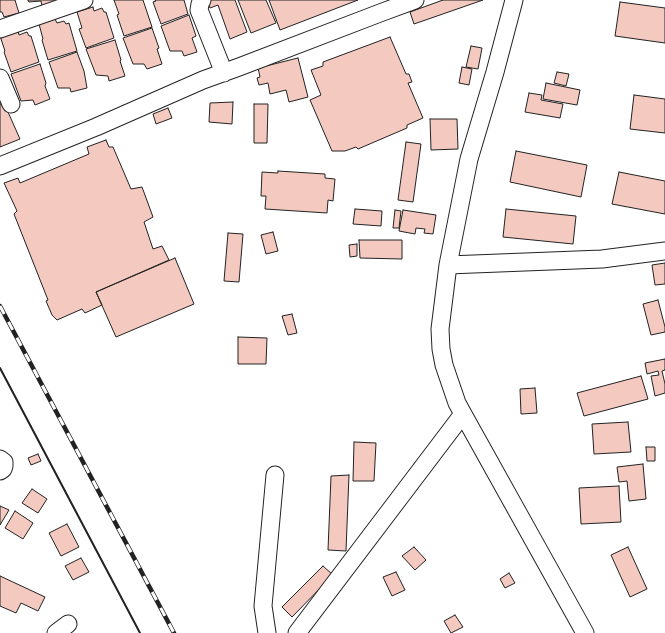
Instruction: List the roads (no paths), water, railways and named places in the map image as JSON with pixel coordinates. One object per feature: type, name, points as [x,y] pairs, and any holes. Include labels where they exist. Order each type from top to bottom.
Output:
[{"type":"street","points":[[0,29],[84,0]]},
{"type":"street","points":[[202,0],[199,10],[224,73]]},
{"type":"street","points":[[0,166],[96,127],[203,80],[415,0]]},
{"type":"street","points":[[514,0],[495,72],[469,159],[448,265],[440,329],[440,349],[454,395],[463,414],[585,633]]},
{"type":"street","points":[[0,78],[11,104]]},
{"type":"street","points":[[448,265],[602,259],[665,251]]},
{"type":"street","points":[[298,633],[463,414]]},
{"type":"street","points":[[0,459],[4,462],[4,466],[0,471]]},
{"type":"street","points":[[267,633],[263,606],[275,475]]},
{"type":"railway","points":[[0,306],[174,633]]}]
